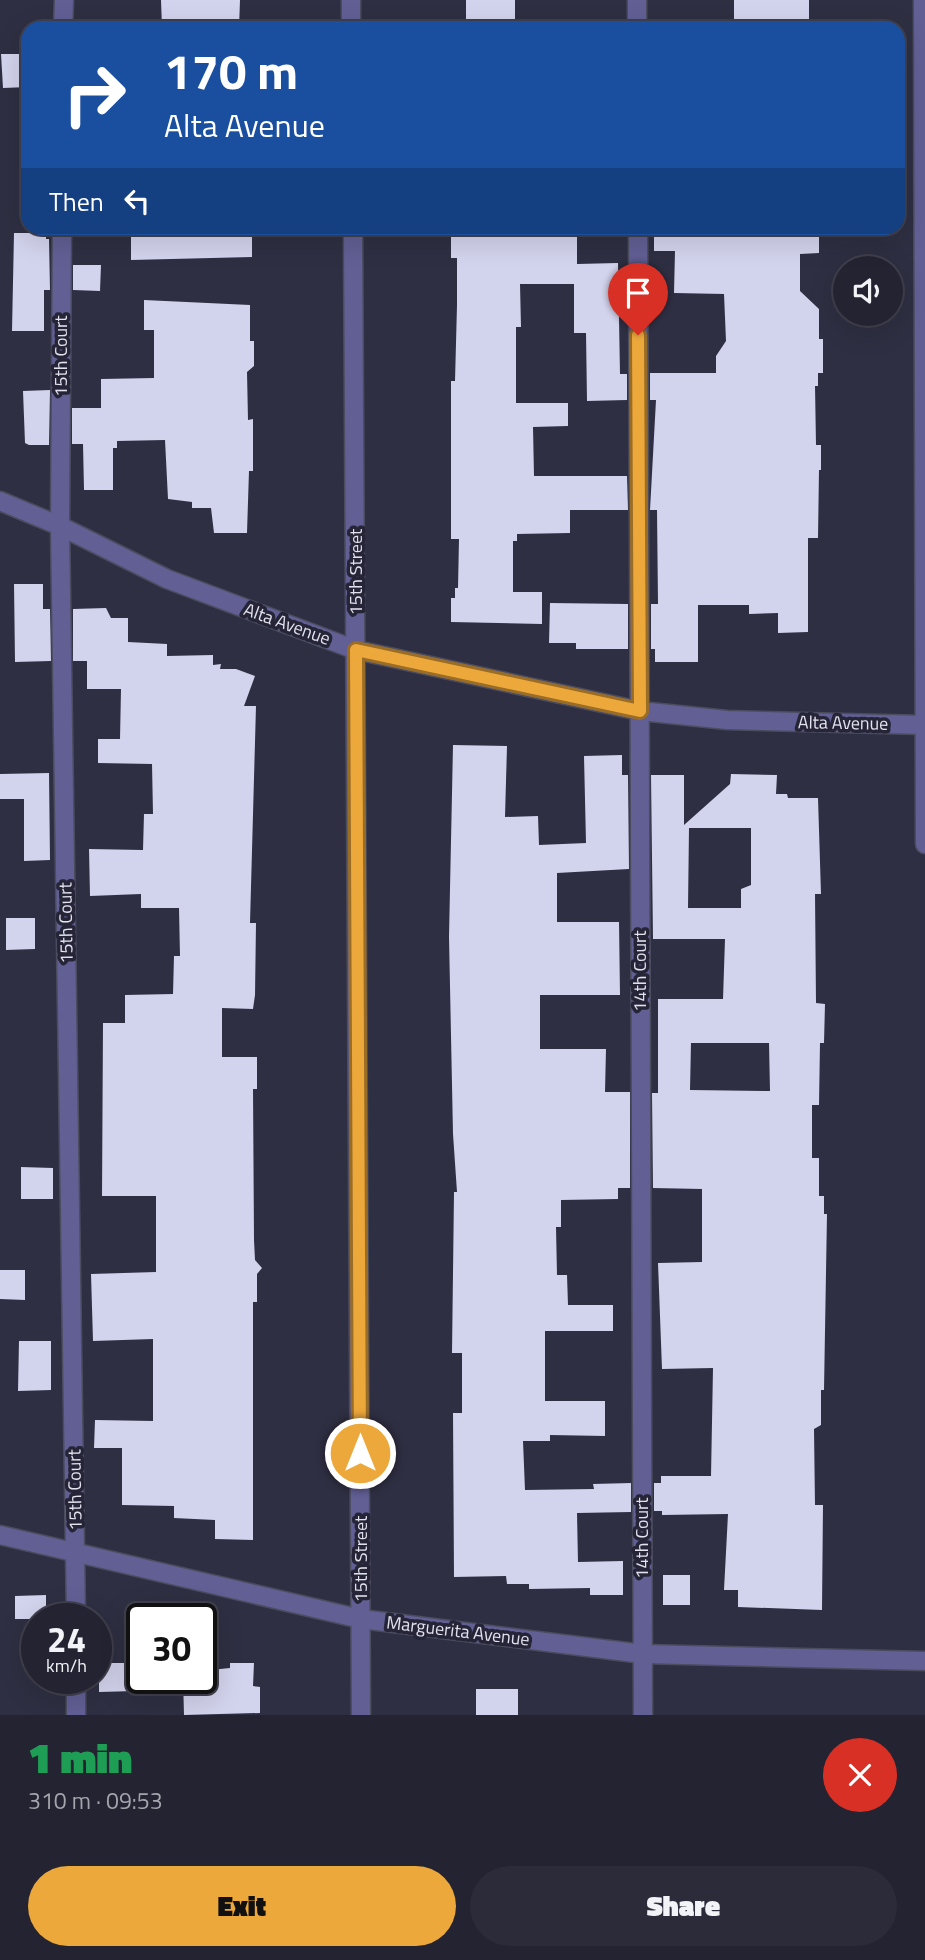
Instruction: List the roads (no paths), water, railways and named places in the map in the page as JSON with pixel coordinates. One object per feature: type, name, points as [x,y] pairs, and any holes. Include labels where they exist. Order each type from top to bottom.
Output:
[{"type":"street","points":[[64,0],[64,21]]},
{"type":"street","points":[[351,0],[351,21]]},
{"type":"street","points":[[637,0],[637,21]]},
{"type":"street","points":[[923,0],[925,844]]},
{"type":"street","name":"15th Court","points":[[62,235],[60,526],[76,1603]]},
{"type":"street","name":"15th Street","points":[[353,235],[361,1715]]},
{"type":"street","name":"14th Court","points":[[638,235],[643,1715]]},
{"type":"street","name":"Alta Avenue","points":[[0,501],[60,526],[167,579],[356,650],[640,711],[727,720],[925,725]]},
{"type":"street","name":"Marguerita Avenue","points":[[0,1535],[361,1619],[643,1654],[925,1661]]},
{"type":"street","points":[[76,1694],[76,1715]]}]
